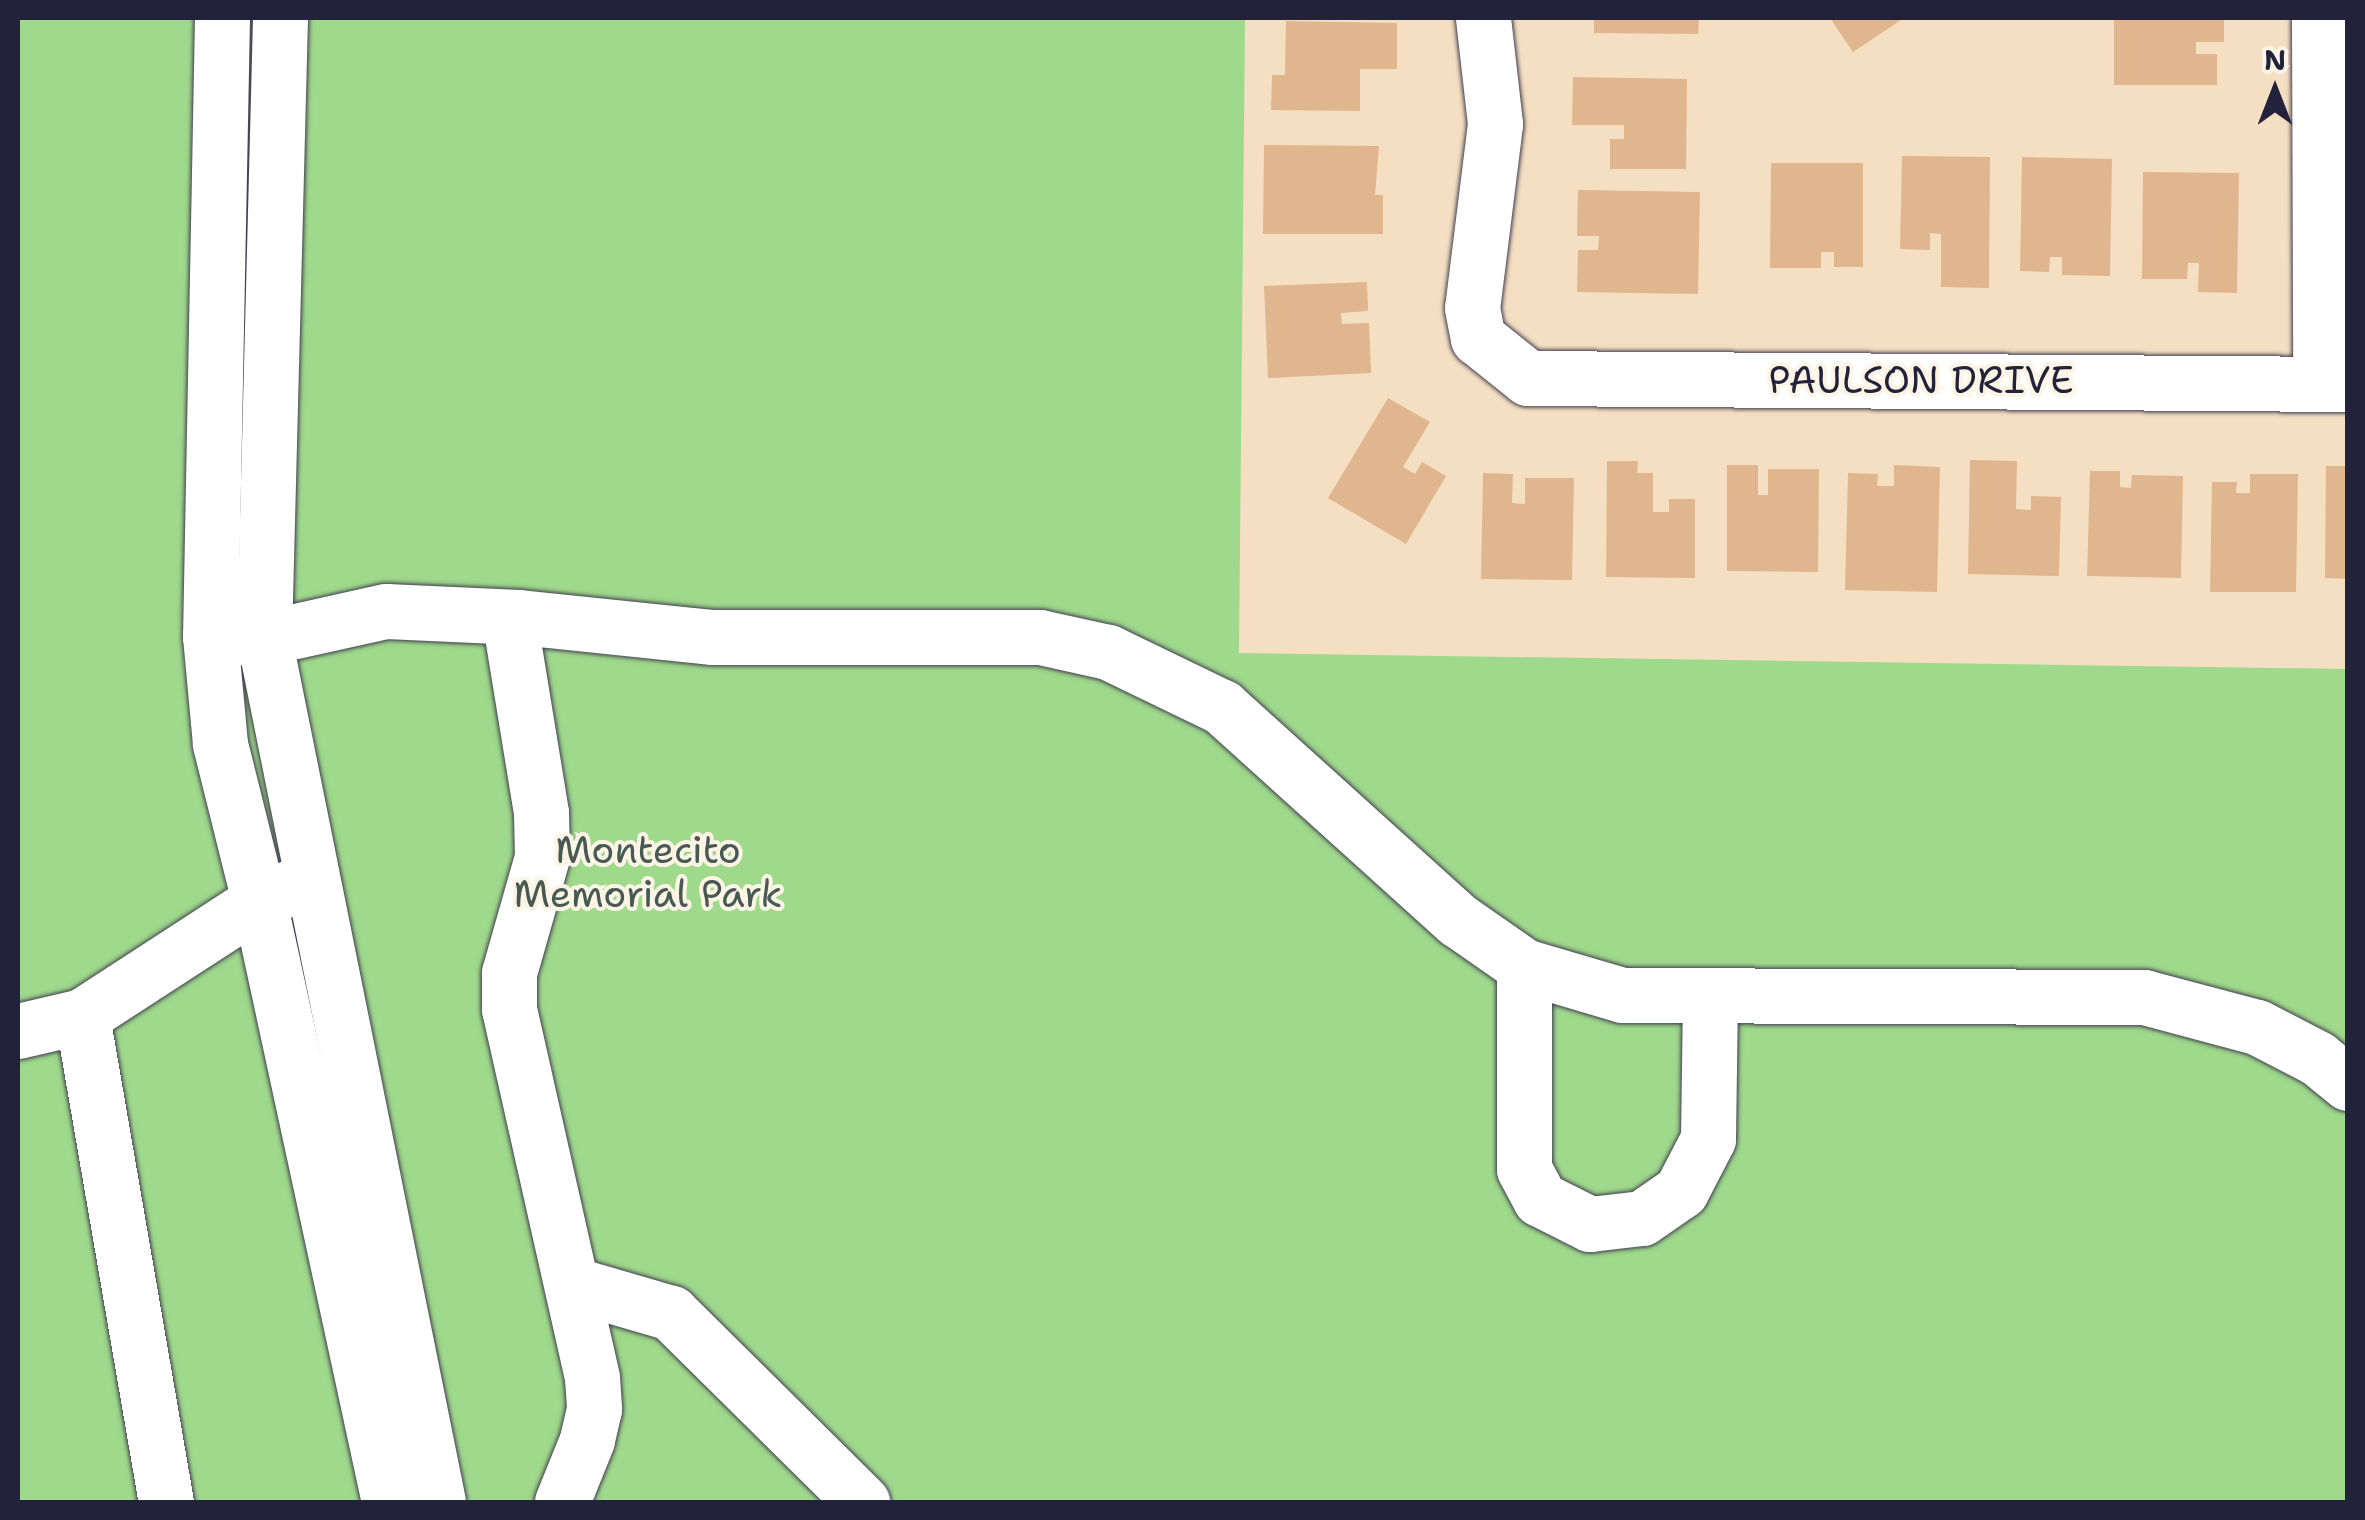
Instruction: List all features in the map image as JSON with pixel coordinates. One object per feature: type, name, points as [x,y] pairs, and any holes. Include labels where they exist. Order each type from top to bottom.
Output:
[{"type":"street","points":[[222,18],[210,636],[220,744],[259,901],[389,1502]]},
{"type":"street","points":[[280,18],[264,638],[438,1502]]},
{"type":"street","name":"PAULSON DRIVE","points":[[1483,18],[1495,124],[1472,308],[1478,338],[1528,378],[1559,382],[1591,377],[2334,383]]},
{"type":"street","points":[[2319,18],[2334,383]]},
{"type":"street","points":[[210,636],[264,638],[386,611],[509,617],[713,637],[1040,637],[1108,652],[1222,707],[1458,920],[1524,966],[1622,994],[2144,997],[2256,1027],[2317,1058],[2348,1083]]},
{"type":"street","points":[[509,617],[541,814],[542,858],[509,973],[509,1010],[572,1284],[592,1378],[594,1409],[562,1502]]},
{"type":"street","points":[[18,1032],[82,1016],[259,901],[312,878]]},
{"type":"street","points":[[1524,966],[1524,1169],[1540,1199],[1590,1224],[1642,1218],[1681,1191],[1708,1138],[1710,994]]},
{"type":"street","points":[[82,1016],[166,1502]]},
{"type":"street","points":[[572,1284],[671,1313],[862,1502]]},
{"type":"green space","name":"Montecito Memorial Park","points":[[18,18],[1245,18],[1239,653],[2347,669],[2347,1502],[18,1502]]},
{"type":"building","points":[[1594,18],[1699,18],[1698,34],[1594,33]]},
{"type":"building","points":[[1830,18],[1904,18],[1853,52]]},
{"type":"building","points":[[2114,18],[2224,18],[2224,42],[2196,42],[2196,54],[2217,54],[2217,85],[2114,85]]},
{"type":"building","points":[[1286,21],[1397,23],[1397,69],[1360,69],[1360,111],[1271,110],[1272,75],[1285,75]]},
{"type":"building","points":[[1573,77],[1687,79],[1686,169],[1610,169],[1610,139],[1624,139],[1624,125],[1572,125]]},
{"type":"building","points":[[1264,145],[1379,146],[1375,195],[1383,195],[1383,234],[1263,234]]},
{"type":"building","points":[[1902,156],[1990,157],[1989,288],[1941,287],[1941,234],[1930,233],[1930,250],[1900,249]]},
{"type":"building","points":[[2022,157],[2112,159],[2110,276],[2062,275],[2062,257],[2050,257],[2049,272],[2020,271]]},
{"type":"building","points":[[1771,163],[1863,163],[1863,267],[1834,267],[1834,252],[1821,252],[1821,268],[1770,268]]},
{"type":"building","points":[[2143,172],[2239,173],[2237,293],[2198,292],[2199,263],[2188,263],[2187,279],[2142,279]]},
{"type":"building","points":[[1578,190],[1700,192],[1698,294],[1577,292],[1578,250],[1598,250],[1599,236],[1577,236]]},
{"type":"building","points":[[1367,282],[1368,311],[1341,313],[1342,324],[1369,323],[1371,373],[1268,378],[1264,286]]},
{"type":"building","points":[[1388,398],[1430,422],[1403,467],[1415,474],[1422,462],[1446,476],[1406,544],[1328,498]]},
{"type":"building","points":[[1970,460],[2017,461],[2016,509],[2031,510],[2031,496],[2061,497],[2059,576],[1968,574]]},
{"type":"building","points":[[1607,461],[1638,461],[1637,473],[1653,473],[1653,512],[1669,512],[1669,499],[1695,499],[1695,578],[1606,577]]},
{"type":"building","points":[[1727,465],[1758,465],[1758,495],[1768,495],[1768,469],[1819,469],[1818,572],[1727,571]]},
{"type":"building","points":[[1894,465],[1940,467],[1937,592],[1845,590],[1848,473],[1878,474],[1877,486],[1894,486]]},
{"type":"building","points":[[2326,466],[2348,466],[2348,579],[2325,578]]},
{"type":"building","points":[[2090,471],[2120,471],[2120,487],[2131,488],[2132,475],[2183,476],[2181,578],[2087,576]]},
{"type":"building","points":[[1483,473],[1513,474],[1512,503],[1525,504],[1525,478],[1574,478],[1572,580],[1481,579]]},
{"type":"building","points":[[2250,474],[2298,474],[2296,592],[2210,592],[2212,482],[2237,482],[2236,493],[2250,493]]}]
